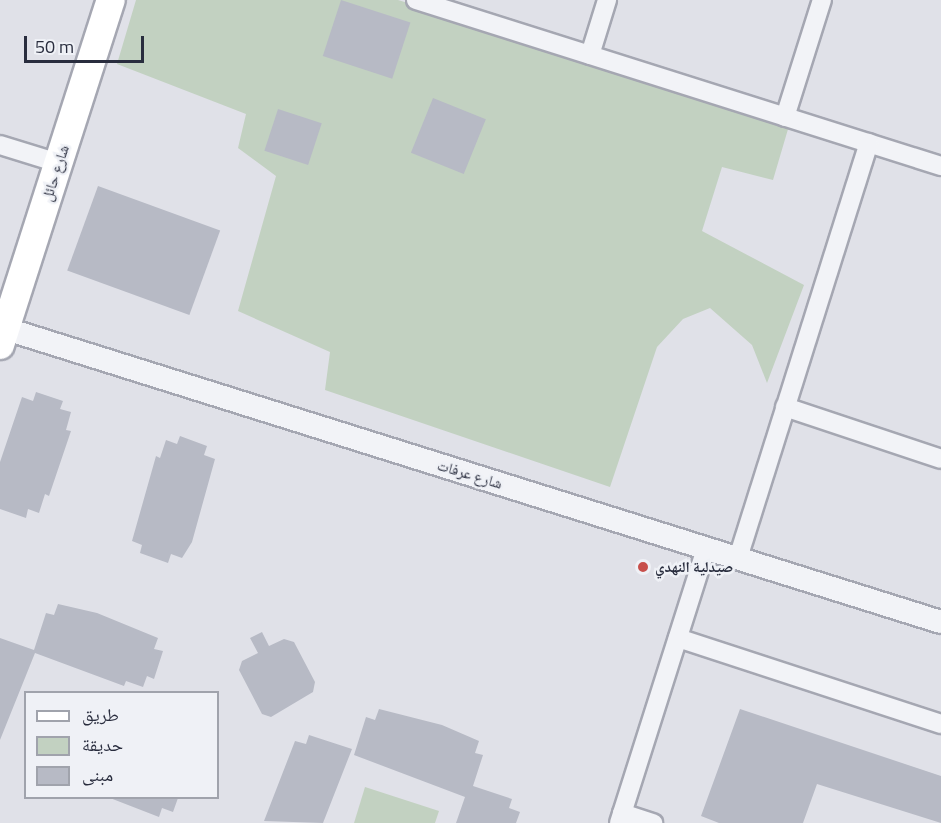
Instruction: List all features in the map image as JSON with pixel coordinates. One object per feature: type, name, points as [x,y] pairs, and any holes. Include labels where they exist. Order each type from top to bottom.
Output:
[{"type":"main road","name":"شارع حائل","points":[[2,333],[111,0]]},
{"type":"street","points":[[416,0],[941,166]]},
{"type":"street","points":[[590,55],[607,0]]},
{"type":"street","points":[[785,117],[822,0]]},
{"type":"street","points":[[738,558],[869,143]]},
{"type":"street","points":[[0,145],[58,163]]},
{"type":"street","name":"شارع عرفات","points":[[2,333],[941,621]]},
{"type":"street","points":[[785,407],[941,459]]},
{"type":"street","points":[[653,823],[620,818],[706,548]]},
{"type":"street","points":[[678,638],[941,724]]},
{"type":"green space","points":[[136,0],[398,0],[791,119],[773,180],[722,167],[702,231],[804,285],[767,383],[752,345],[710,308],[683,319],[657,347],[610,487],[325,390],[330,352],[238,311],[276,176],[238,148],[246,114],[117,64]]},
{"type":"green space","points":[[365,787],[439,811],[435,823],[354,823]]},
{"type":"building","points":[[341,0],[410,23],[392,79],[323,56]]},
{"type":"building","points":[[433,98],[486,119],[464,174],[411,153]]},
{"type":"building","points":[[278,109],[322,123],[308,165],[264,151]]},
{"type":"building","points":[[98,186],[220,230],[189,315],[67,271]]},
{"type":"building","points":[[36,392],[63,401],[60,409],[71,412],[66,430],[71,431],[49,496],[45,494],[39,513],[28,509],[26,518],[0,509],[0,462],[22,397],[33,401]]},
{"type":"building","points":[[180,436],[207,446],[204,455],[215,459],[192,542],[182,558],[171,554],[168,563],[140,553],[142,545],[132,541],[156,456],[160,458],[166,440],[177,444]]},
{"type":"building","points":[[58,604],[97,613],[158,638],[154,649],[163,651],[154,679],[147,676],[143,687],[126,681],[124,686],[35,653],[0,740],[0,638],[34,650],[46,613],[54,615]]},
{"type":"building","points":[[262,632],[269,646],[284,639],[294,642],[315,682],[313,692],[271,717],[262,714],[239,670],[242,661],[258,653],[250,638]]},
{"type":"building","points":[[379,709],[442,725],[479,741],[475,753],[483,755],[473,786],[512,799],[509,808],[520,812],[516,823],[456,823],[465,797],[354,755],[366,717],[375,720]]},
{"type":"building","points":[[740,709],[941,776],[941,823],[817,784],[803,823],[719,823],[701,816]]},
{"type":"building","points":[[309,735],[352,749],[323,823],[264,821],[295,741],[306,744]]},
{"type":"building","points":[[113,799],[178,799],[173,812],[162,808],[159,817]]},
{"type":"place","name":"صيدلية النهدي","points":[[643,567]]}]
